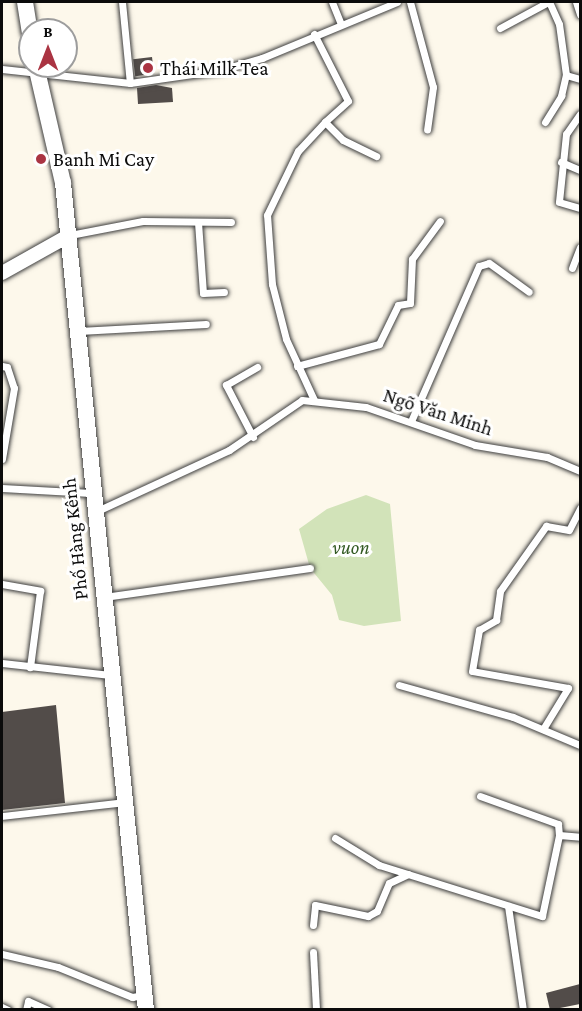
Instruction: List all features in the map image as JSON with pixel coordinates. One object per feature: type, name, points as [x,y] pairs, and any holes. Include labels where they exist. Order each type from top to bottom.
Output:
[{"type":"street","points":[[25,2],[28,18]]},
{"type":"street","name":"Phố Hàng Kênh","points":[[38,78],[63,183],[91,493],[95,512],[110,675],[146,1002]]},
{"type":"street","points":[[2,273],[68,236]]},
{"type":"lane","points":[[122,2],[130,83]]},
{"type":"lane","points":[[332,2],[341,24]]},
{"type":"lane","points":[[78,75],[130,83],[220,70],[397,2]]},
{"type":"lane","points":[[410,2],[434,87],[427,130]]},
{"type":"lane","points":[[500,28],[548,2],[559,24],[566,75],[561,96],[545,122]]},
{"type":"lane","points":[[576,2],[580,14]]},
{"type":"lane","points":[[95,512],[253,437],[303,400],[314,400],[297,366],[272,284],[267,215],[298,151],[348,101],[314,34]]},
{"type":"lane","points":[[2,69],[18,69]]},
{"type":"lane","points":[[566,75],[580,79]]},
{"type":"lane","points":[[580,114],[566,134],[561,162],[559,202],[580,208]]},
{"type":"lane","points":[[325,122],[342,140],[376,156]]},
{"type":"lane","points":[[561,162],[580,170]]},
{"type":"lane","points":[[68,236],[143,221],[231,222]]},
{"type":"lane","points":[[297,366],[379,344],[398,305],[410,303],[412,259],[440,221]]},
{"type":"lane","points":[[198,222],[203,293],[224,292]]},
{"type":"lane","points":[[572,268],[580,247]]},
{"type":"lane","points":[[412,418],[479,266],[489,262],[529,291]]},
{"type":"lane","points":[[76,332],[206,324]]},
{"type":"lane","points":[[2,366],[8,367],[14,388],[2,459]]},
{"type":"lane","points":[[253,437],[226,385],[257,367]]},
{"type":"lane","name":"Ngõ Văn Minh","points":[[314,400],[412,418],[475,445],[547,457],[580,471]]},
{"type":"lane","points":[[2,489],[91,493]]},
{"type":"lane","points":[[543,729],[568,688],[472,671],[479,630],[496,620],[500,591],[546,526],[569,530],[580,508]]},
{"type":"lane","points":[[102,597],[310,567]]},
{"type":"lane","points":[[2,584],[40,591],[30,667]]},
{"type":"lane","points":[[2,663],[110,675]]},
{"type":"lane","points":[[399,685],[543,729],[580,745]]},
{"type":"lane","points":[[335,838],[379,865],[542,916],[559,835],[558,824],[480,796]]},
{"type":"lane","points":[[2,816],[124,802]]},
{"type":"lane","points":[[559,835],[580,837]]},
{"type":"lane","points":[[313,925],[315,905],[368,916],[377,911],[389,883],[408,874]]},
{"type":"lane","points":[[508,906],[523,1010]]},
{"type":"lane","points":[[313,952],[316,1010]]},
{"type":"lane","points":[[2,954],[58,967],[146,1002]]},
{"type":"lane","points":[[26,1010],[28,1001],[48,1010]]},
{"type":"lane","points":[[2,1007],[8,1010]]},
{"type":"green space","name":"vuon","points":[[366,495],[390,504],[401,621],[364,626],[339,620],[332,595],[310,568],[299,529],[327,509]]},
{"type":"building","points":[[152,57],[154,74],[135,76],[133,59]]},
{"type":"building","points":[[156,85],[172,88],[173,102],[138,104],[137,88]]},
{"type":"building","points":[[56,705],[65,803],[2,810],[2,712]]},
{"type":"building","points":[[580,984],[580,1004],[550,1010],[546,993]]},
{"type":"place","name":"Thái Milk Tea","points":[[148,68]]},
{"type":"place","name":"Banh Mi Cay","points":[[41,159]]}]
